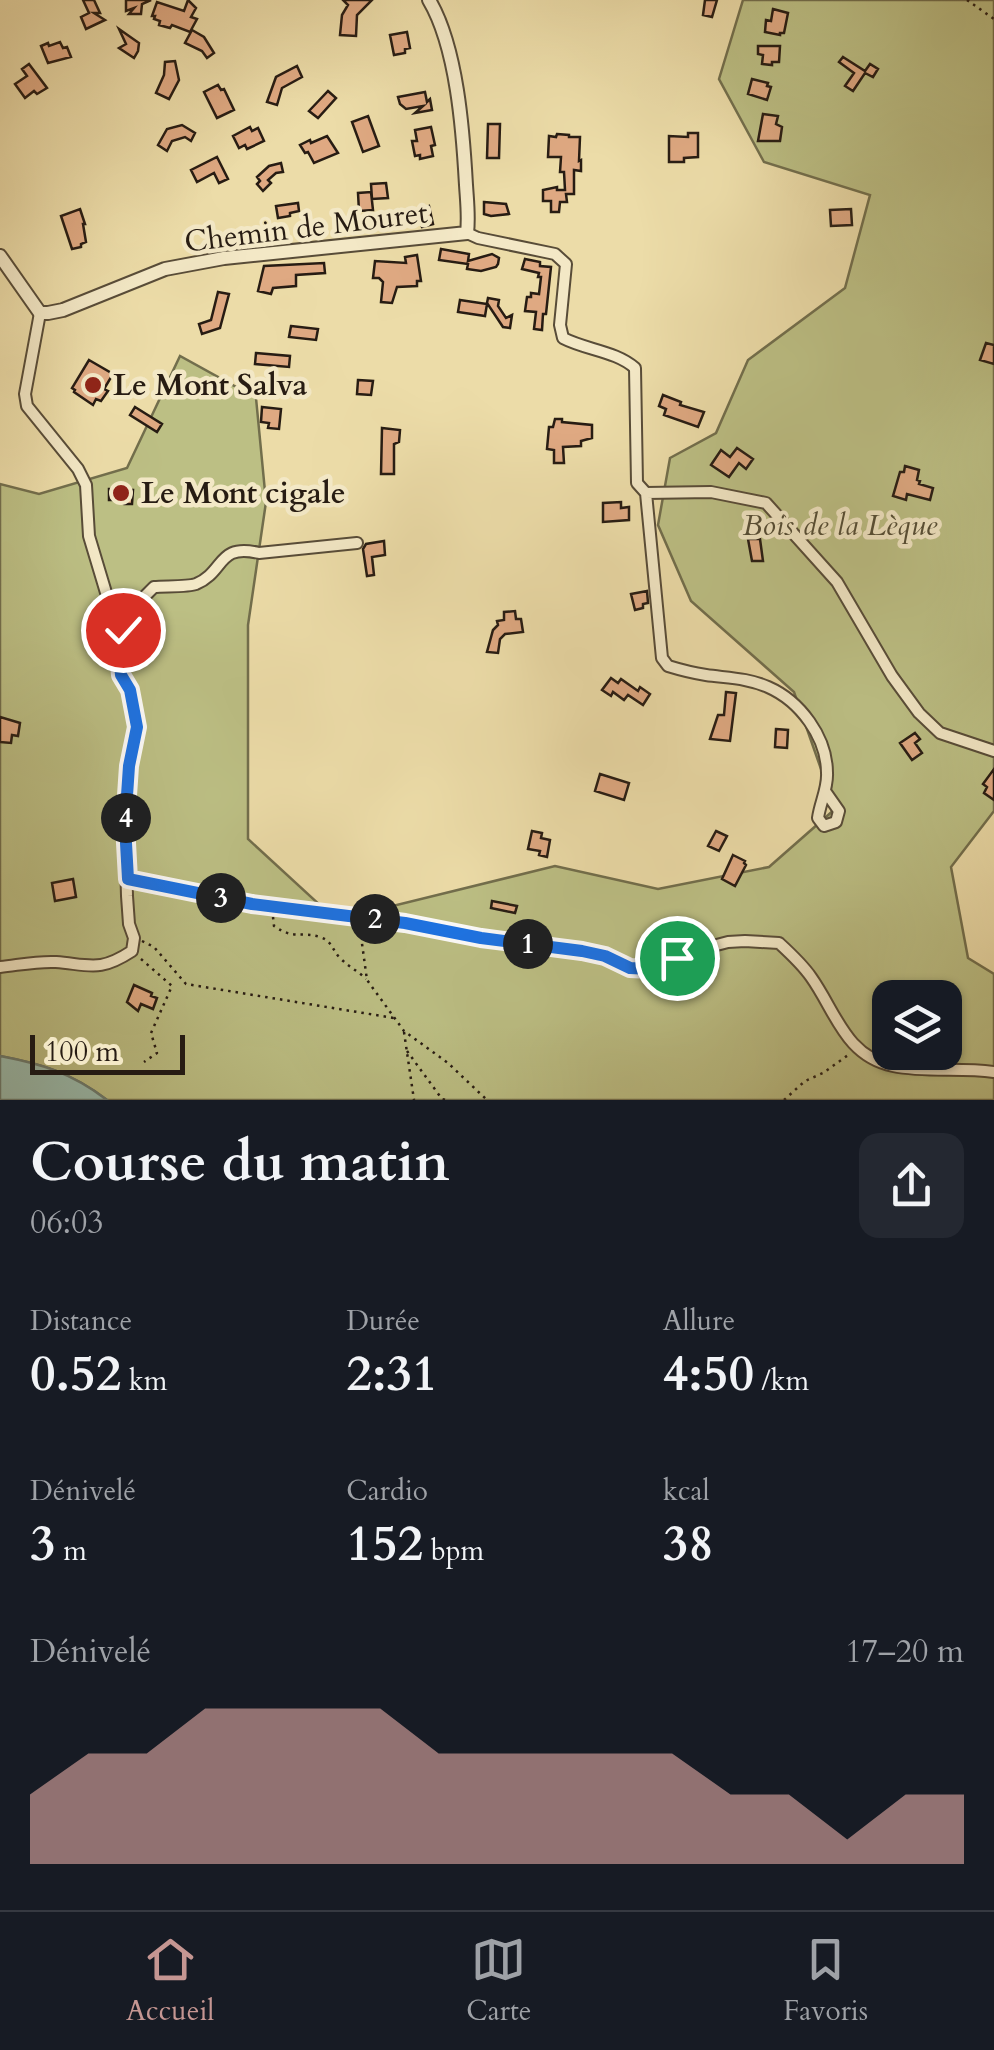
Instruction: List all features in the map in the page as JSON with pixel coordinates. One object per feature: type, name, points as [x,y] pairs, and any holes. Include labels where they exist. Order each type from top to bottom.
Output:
[{"type":"street","name":"Chemin de Mouret","points":[[40,312],[64,310],[165,269],[224,258],[468,232],[461,114],[440,21],[429,0]]},
{"type":"street","points":[[468,232],[478,238],[555,254],[566,264],[560,325],[564,338],[627,360],[636,368],[637,483],[646,493],[662,658],[668,666],[768,687],[788,700],[818,734],[828,773],[825,791]]},
{"type":"street","points":[[0,256],[40,312],[24,394],[28,406],[86,485],[89,536],[110,606],[118,614],[123,630]]},
{"type":"street","points":[[646,493],[711,492],[766,503],[837,582],[892,676],[919,712],[940,733],[994,750]]},
{"type":"street","points":[[0,967],[56,962],[94,968],[117,961],[132,951],[125,825],[129,766],[137,727],[130,690],[121,675],[119,654],[123,630],[140,602],[154,587],[195,584],[228,554],[244,549],[258,552],[357,543]]},
{"type":"street","points":[[128,879],[272,906],[582,951],[630,968],[651,969],[728,942],[779,943],[818,986],[840,1030],[873,1060],[930,1071],[972,1068],[994,1072]]},
{"type":"path","points":[[967,0],[994,18]]},
{"type":"path","points":[[272,906],[277,929],[332,943],[338,957],[367,980],[404,1031],[448,1063],[488,1100]]},
{"type":"path","points":[[358,917],[367,980]]},
{"type":"path","points":[[134,938],[154,947],[186,984],[394,1018]]},
{"type":"path","points":[[132,951],[172,986],[151,1033],[157,1052],[144,1062]]},
{"type":"path","points":[[404,1031],[414,1100]]},
{"type":"path","points":[[784,1100],[805,1080],[823,1073],[857,1049]]},
{"type":"path","points":[[406,1050],[446,1100]]},
{"type":"green space","name":"Bois de la Lèque","points":[[743,0],[994,0],[994,811],[951,867],[968,958],[994,974],[994,1100],[107,1100],[56,1071],[0,1056],[0,484],[39,494],[127,468],[180,356],[256,398],[266,502],[248,625],[248,839],[336,920],[555,866],[658,889],[769,867],[835,809],[794,692],[691,601],[658,525],[670,458],[716,433],[748,360],[845,288],[870,195],[764,162],[719,79]]},
{"type":"shaded area","points":[[0,1056],[56,1071],[107,1100],[0,1100]]},
{"type":"building","points":[[83,0],[94,0],[100,13],[94,13],[105,20],[86,29],[81,17],[89,13]]},
{"type":"building","points":[[126,0],[151,0],[142,4],[141,14],[129,14],[134,8],[126,11]]},
{"type":"building","points":[[188,0],[196,8],[191,17],[197,19],[190,32],[159,25],[160,21],[152,16],[157,2],[184,11]]},
{"type":"building","points":[[343,0],[372,0],[357,15],[356,36],[340,35],[342,15],[348,5]]},
{"type":"building","points":[[705,0],[717,0],[712,17],[703,15]]},
{"type":"building","points":[[773,9],[788,13],[784,33],[780,35],[765,32]]},
{"type":"building","points":[[119,29],[139,43],[134,58],[119,48],[126,44]]},
{"type":"building","points":[[192,30],[204,37],[214,53],[207,58],[185,43]]},
{"type":"building","points":[[407,32],[410,48],[394,55],[390,35]]},
{"type":"building","points":[[60,42],[71,57],[48,63],[41,46]]},
{"type":"building","points":[[758,46],[780,46],[779,62],[762,64]]},
{"type":"building","points":[[843,57],[865,71],[870,64],[878,69],[873,77],[865,73],[853,91],[845,86],[854,73],[839,62]]},
{"type":"building","points":[[175,61],[179,80],[169,99],[156,93],[165,62]]},
{"type":"building","points":[[29,64],[47,88],[25,98],[15,84],[27,76],[22,69]]},
{"type":"building","points":[[297,66],[302,77],[282,88],[277,105],[267,102],[276,77]]},
{"type":"building","points":[[752,79],[771,87],[767,100],[748,94]]},
{"type":"building","points":[[218,85],[234,110],[217,118],[204,92]]},
{"type":"building","points":[[328,91],[336,98],[318,118],[309,111]]},
{"type":"building","points":[[425,92],[432,110],[415,113],[423,106],[406,109],[400,104],[398,97]]},
{"type":"building","points":[[763,114],[778,116],[776,124],[782,127],[780,141],[758,141]]},
{"type":"building","points":[[368,116],[379,146],[363,152],[352,122]]},
{"type":"building","points":[[488,124],[500,124],[499,158],[487,158]]},
{"type":"building","points":[[182,125],[195,133],[191,141],[185,137],[172,141],[167,151],[158,145],[167,129]]},
{"type":"building","points":[[250,127],[252,131],[258,128],[264,141],[247,149],[245,145],[239,148],[233,136]]},
{"type":"building","points":[[431,127],[433,156],[420,159],[420,155],[415,156],[412,141],[417,141],[415,130]]},
{"type":"building","points":[[688,133],[698,133],[698,157],[669,162],[669,136],[688,137]]},
{"type":"building","points":[[327,136],[338,153],[314,163],[300,145]]},
{"type":"building","points":[[549,136],[580,137],[581,171],[574,170],[574,194],[566,194],[567,202],[560,202],[559,212],[551,212],[551,201],[543,201],[543,190],[565,190],[561,157],[548,157]]},
{"type":"building","points":[[217,157],[228,179],[219,183],[214,173],[197,182],[191,170]]},
{"type":"building","points":[[281,163],[283,172],[268,180],[271,183],[263,191],[257,177],[269,166]]},
{"type":"building","points":[[386,183],[388,198],[372,199],[371,184]]},
{"type":"building","points":[[371,192],[373,210],[359,211],[358,193]]},
{"type":"building","points":[[484,202],[506,204],[509,214],[484,214]]},
{"type":"building","points":[[298,203],[299,211],[278,218],[276,206]]},
{"type":"building","points":[[429,206],[433,224],[422,227],[416,212]]},
{"type":"building","points":[[80,209],[86,242],[72,249],[61,216]]},
{"type":"building","points":[[851,209],[852,225],[831,226],[830,210]]},
{"type":"building","points":[[441,249],[469,254],[468,261],[492,254],[499,258],[498,264],[481,271],[467,269],[468,264],[439,260]]},
{"type":"building","points":[[417,255],[421,281],[417,281],[417,286],[397,287],[392,303],[381,302],[383,282],[373,278],[375,261],[406,263],[405,257]]},
{"type":"building","points":[[525,259],[551,267],[542,330],[534,329],[536,312],[525,311],[527,297],[539,294],[541,277],[522,269]]},
{"type":"building","points":[[324,263],[325,273],[296,275],[296,286],[273,288],[271,294],[258,291],[264,266]]},
{"type":"building","points":[[218,292],[229,294],[220,328],[202,334],[199,324],[211,320]]},
{"type":"building","points":[[488,298],[499,300],[498,306],[506,318],[512,315],[510,328],[503,327],[487,303]]},
{"type":"building","points":[[460,300],[487,304],[485,316],[458,312]]},
{"type":"building","points":[[291,326],[318,329],[316,340],[289,337]]},
{"type":"building","points":[[986,343],[994,345],[994,364],[980,360]]},
{"type":"building","points":[[256,353],[290,356],[289,367],[255,364]]},
{"type":"building","points":[[89,360],[113,374],[104,389],[108,391],[93,405],[72,388]]},
{"type":"building","points":[[358,380],[373,381],[371,395],[357,394]]},
{"type":"building","points":[[663,395],[704,412],[698,427],[664,415],[666,409],[659,406]]},
{"type":"building","points":[[135,407],[162,424],[157,432],[130,415]]},
{"type":"building","points":[[262,407],[281,409],[279,429],[268,428],[269,423],[261,422]]},
{"type":"building","points":[[555,419],[592,425],[592,438],[581,441],[581,446],[563,447],[564,463],[554,463],[554,450],[547,449],[549,427],[553,427]]},
{"type":"building","points":[[382,428],[400,430],[399,442],[394,444],[394,474],[381,474]]},
{"type":"building","points":[[737,448],[753,459],[746,469],[739,463],[729,477],[711,465],[721,450],[730,457]]},
{"type":"building","points":[[905,466],[919,470],[919,484],[933,488],[930,500],[907,494],[906,500],[893,496]]},
{"type":"building","name":"Le Mont cigale","points":[[109,489],[133,490],[132,504],[109,500]]},
{"type":"building","points":[[621,502],[621,508],[629,507],[629,520],[603,522],[603,503]]},
{"type":"building","points":[[748,539],[760,539],[763,561],[752,561]]},
{"type":"building","points":[[384,541],[385,555],[372,557],[374,575],[367,576],[363,549],[366,544]]},
{"type":"building","points":[[647,591],[648,603],[635,610],[631,594]]},
{"type":"building","points":[[515,611],[523,632],[505,634],[498,653],[487,652],[497,621],[504,620],[504,612]]},
{"type":"building","points":[[611,678],[650,694],[643,705],[628,695],[624,700],[613,692],[611,696],[602,690]]},
{"type":"building","points":[[726,692],[736,693],[730,741],[710,739],[718,715],[724,715]]},
{"type":"building","points":[[0,717],[20,723],[18,736],[12,735],[11,743],[0,742]]},
{"type":"building","points":[[776,729],[788,730],[787,748],[775,747]]},
{"type":"building","points":[[915,733],[920,739],[915,743],[922,753],[912,760],[900,743]]},
{"type":"building","points":[[994,769],[994,800],[984,793],[987,787],[983,784]]},
{"type":"building","points":[[600,774],[629,783],[624,800],[595,791]]},
{"type":"building","points":[[532,831],[550,840],[547,857],[528,849]]},
{"type":"building","points":[[716,831],[727,836],[719,851],[708,846]]},
{"type":"building","points":[[733,855],[746,865],[735,886],[722,879]]},
{"type":"building","points":[[73,879],[76,897],[55,901],[52,883]]},
{"type":"building","points":[[492,901],[517,906],[515,913],[491,908]]},
{"type":"building","points":[[134,985],[157,998],[153,1009],[141,1004],[138,1011],[127,1002]]},
{"type":"place","name":"Le Mont Salva","points":[[93,385]]},
{"type":"place","name":"Le Mont cigale","points":[[121,493]]},
{"type":"route","points":[[123,630],[121,675],[130,690],[137,727],[129,766],[125,825],[128,879],[252,904],[582,951],[630,968],[651,969],[677,958]]}]
